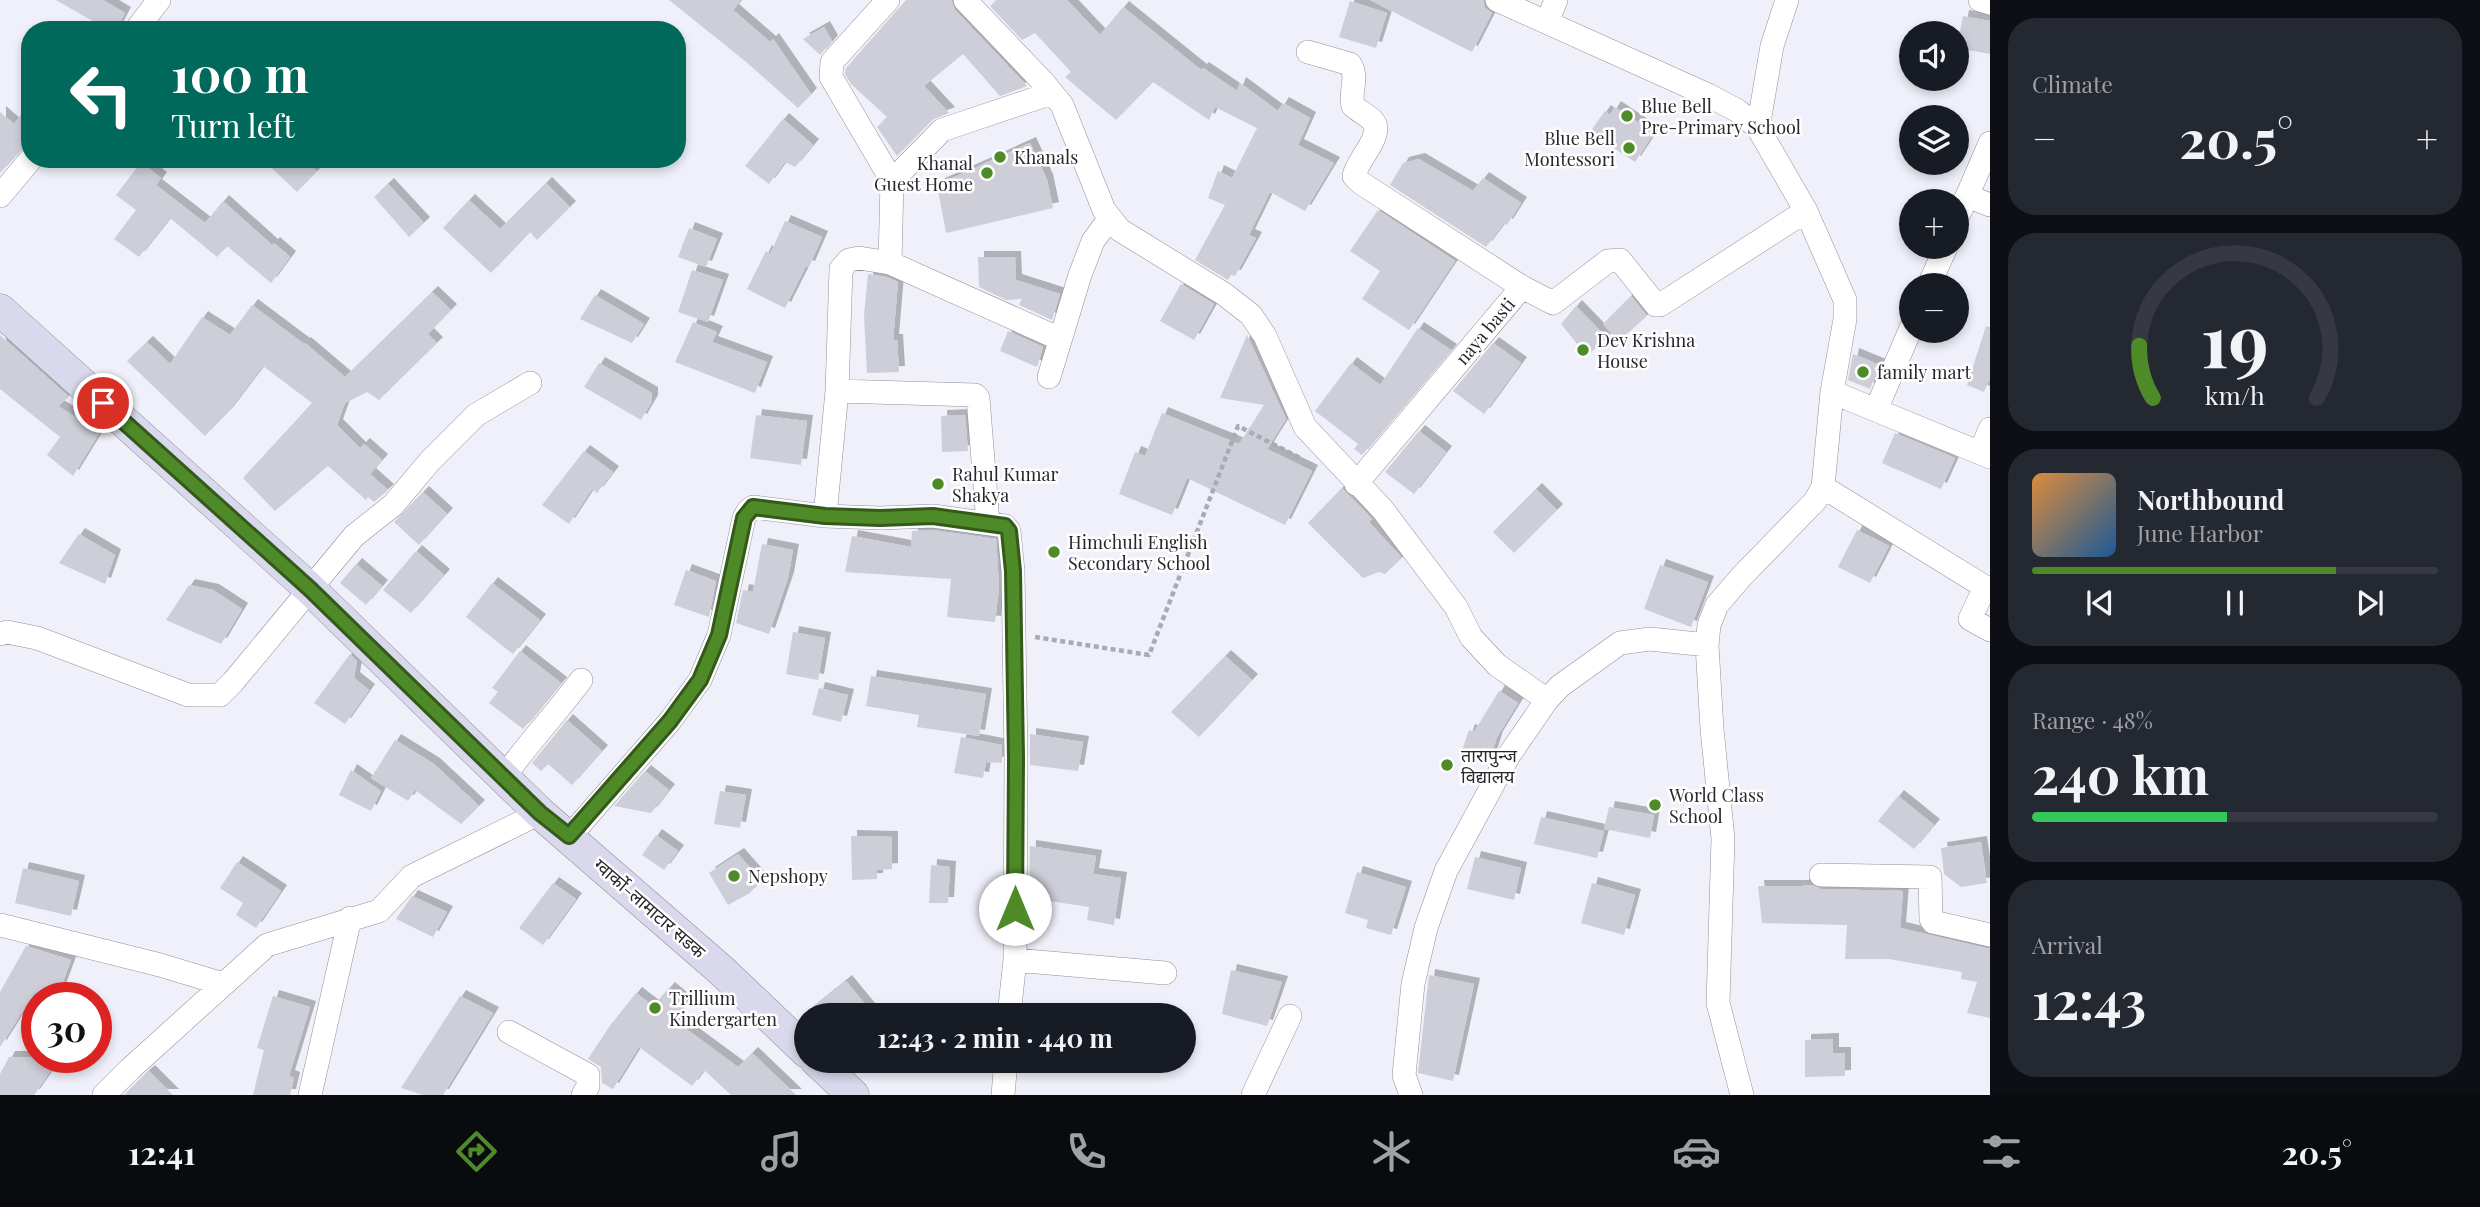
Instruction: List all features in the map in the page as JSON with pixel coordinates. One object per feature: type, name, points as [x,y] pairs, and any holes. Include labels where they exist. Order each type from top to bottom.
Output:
[{"type":"main road","name":"ग्वार्को-लामाटार सडक","points":[[0,310],[310,589],[540,813],[722,971],[794,1040]]},
{"type":"main road","points":[[830,1073],[853,1095]]},
{"type":"street","points":[[142,21],[159,0]]},
{"type":"street","points":[[888,0],[832,62],[830,69],[831,78],[892,181],[890,263]]},
{"type":"street","points":[[965,0],[1062,106],[1104,210],[1110,218],[1120,230],[1224,293],[1251,315],[1265,336],[1305,427],[1383,510],[1455,607],[1471,637],[1497,665],[1547,700]]},
{"type":"street","points":[[1497,0],[1708,95],[1738,111],[1758,128],[1806,211],[1845,300],[1845,319],[1832,392],[1823,487],[1815,500],[1717,605],[1709,625],[1707,645],[1712,729],[1723,839],[1718,1003],[1742,1095]]},
{"type":"street","points":[[1547,22],[1556,0]]},
{"type":"street","points":[[1758,128],[1772,46],[1787,0]]},
{"type":"street","points":[[1980,0],[1990,3]]},
{"type":"street","points":[[1308,52],[1350,64],[1355,80],[1351,99],[1353,106],[1376,126],[1376,136],[1356,166],[1354,176],[1522,287]]},
{"type":"street","points":[[892,181],[943,130],[1052,93]]},
{"type":"street","points":[[1969,191],[1990,143]]},
{"type":"street","points":[[0,196],[23,168]]},
{"type":"street","points":[[1969,197],[1990,205]]},
{"type":"street","name":"naya basti","points":[[1356,484],[1522,287],[1553,303],[1608,261],[1620,260],[1656,305],[1660,306],[1806,211]]},
{"type":"street","points":[[1049,377],[1093,241],[1110,218]]},
{"type":"street","points":[[825,516],[837,391],[841,269],[849,260],[859,258],[890,263],[1060,339]]},
{"type":"street","points":[[1876,410],[1905,343]]},
{"type":"street","points":[[0,634],[7,632],[37,638],[188,695],[220,695],[354,536],[393,505],[430,461],[476,415],[530,383]]},
{"type":"street","points":[[837,391],[975,395],[978,398],[988,523]]},
{"type":"street","points":[[1832,392],[1985,455],[1990,429]]},
{"type":"street","points":[[1823,487],[1985,587],[1970,619],[1990,630]]},
{"type":"street","points":[[569,836],[670,721],[700,680],[719,635],[748,511],[753,507],[825,516],[933,516],[1005,526],[1009,531],[1013,571],[1016,758],[1015,960],[1010,1003]]},
{"type":"street","points":[[1411,1095],[1404,1075],[1413,984],[1426,928],[1447,872],[1510,755],[1547,700],[1560,686],[1620,643],[1650,639],[1707,645]]},
{"type":"street","points":[[504,777],[580,680]]},
{"type":"street","points":[[104,1095],[267,945],[379,911],[412,876],[540,813]]},
{"type":"street","points":[[1821,875],[1930,877],[1933,922],[1990,935]]},
{"type":"street","points":[[310,1095],[350,918]]},
{"type":"street","points":[[0,925],[160,965],[223,984]]},
{"type":"street","points":[[1015,960],[1165,973]]},
{"type":"street","points":[[1253,1095],[1290,1016]]},
{"type":"street","points":[[509,1032],[589,1075],[588,1086],[583,1095]]},
{"type":"street","points":[[1003,1095],[1005,1073]]},
{"type":"path","points":[[1013,634],[1149,655],[1238,426],[1308,462],[1325,449]]},
{"type":"building","points":[[56,0],[103,0],[125,13],[121,21],[92,21]]},
{"type":"building","points":[[669,0],[741,0],[733,10],[770,42],[773,39],[811,94],[798,108]]},
{"type":"building","points":[[906,0],[951,0],[955,10],[1027,86],[1000,96],[963,54],[924,86],[949,113],[932,120],[897,156],[877,127],[887,117],[851,84],[845,74],[846,68]]},
{"type":"building","points":[[996,0],[1067,0],[1100,35],[1123,7],[1201,70],[1203,68],[1237,91],[1240,83],[1278,111],[1283,103],[1310,118],[1298,145],[1334,163],[1305,211],[1270,192],[1249,235],[1256,238],[1235,276],[1231,275],[1228,280],[1195,260],[1225,205],[1208,198],[1218,171],[1232,178],[1257,128],[1215,107],[1209,120],[1153,82],[1116,120],[1065,77],[1071,72],[1035,33],[1022,40],[990,6]]},
{"type":"building","points":[[1370,0],[1483,0],[1485,8],[1492,13],[1472,52]]},
{"type":"building","points":[[1350,1],[1387,13],[1376,48],[1339,37]]},
{"type":"building","points":[[1963,16],[1990,21],[1990,54],[1969,50],[1969,21],[1962,21]]},
{"type":"building","points":[[824,27],[832,41],[820,55],[803,39]]},
{"type":"building","name":"Blue Bell Montessori","points":[[1615,107],[1654,133],[1635,162],[1590,132],[1605,111],[1610,115]]},
{"type":"building","points":[[0,112],[14,124],[21,115],[21,150],[0,173]]},
{"type":"building","points":[[783,119],[813,145],[795,167],[785,162],[769,184],[745,166]]},
{"type":"building","points":[[1030,143],[1047,180],[1053,208],[946,233],[937,185]]},
{"type":"building","points":[[1419,159],[1473,191],[1483,178],[1521,203],[1507,225],[1504,223],[1486,247],[1390,185],[1403,163]]},
{"type":"building","points":[[136,168],[148,168],[161,178],[156,185],[205,223],[223,201],[272,245],[274,243],[290,257],[271,283],[227,246],[217,257],[170,218],[139,257],[114,239],[136,210],[116,195]]},
{"type":"building","points":[[272,168],[314,168],[317,171],[297,192]]},
{"type":"building","points":[[546,183],[570,207],[537,240],[530,232],[491,273],[443,228],[469,200],[500,229]]},
{"type":"building","points":[[388,184],[424,223],[409,237],[374,197]]},
{"type":"building","points":[[1378,210],[1455,261],[1409,330],[1362,299],[1380,271],[1350,251]]},
{"type":"building","points":[[785,221],[822,237],[809,267],[806,266],[785,308],[747,289],[766,251],[770,254]]},
{"type":"building","points":[[689,228],[717,239],[706,267],[678,257]]},
{"type":"building","points":[[978,257],[1015,257],[1016,280],[1060,294],[1052,320],[1019,305],[1022,299],[1006,300],[979,287]]},
{"type":"building","points":[[692,270],[723,280],[708,322],[678,312]]},
{"type":"building","points":[[868,274],[898,282],[893,340],[897,340],[899,372],[867,373],[864,315]]},
{"type":"building","points":[[1181,284],[1214,304],[1194,340],[1160,321]]},
{"type":"building","points":[[432,292],[451,310],[428,334],[437,343],[379,400],[367,392],[345,403],[337,425],[360,448],[364,444],[382,460],[370,474],[388,490],[374,502],[368,497],[366,500],[328,466],[275,511],[243,478],[312,403],[263,366],[227,413],[205,436],[127,361],[147,342],[170,364],[202,317],[230,335],[252,305],[305,343],[345,377]]},
{"type":"building","points":[[595,295],[644,324],[632,343],[580,319]]},
{"type":"building","points":[[1631,296],[1647,316],[1619,341],[1603,324]]},
{"type":"building","points":[[1576,306],[1607,338],[1587,356],[1561,324]]},
{"type":"building","points":[[693,322],[717,332],[712,342],[767,362],[755,393],[675,362]]},
{"type":"building","points":[[1986,326],[1990,327],[1990,378],[1984,392],[1967,385]]},
{"type":"building","points":[[1418,328],[1451,350],[1362,455],[1354,449],[1358,444],[1315,411],[1351,363],[1380,385]]},
{"type":"building","points":[[1008,331],[1043,347],[1037,367],[1000,351]]},
{"type":"building","points":[[0,335],[69,397],[58,406],[100,432],[73,476],[47,455],[60,437],[0,389]]},
{"type":"building","points":[[1247,335],[1286,419],[1267,449],[1312,471],[1285,525],[1187,478],[1172,515],[1119,494],[1135,452],[1145,456],[1162,413],[1239,444],[1264,405],[1220,398]]},
{"type":"building","points":[[1493,343],[1521,363],[1484,414],[1453,391]]},
{"type":"building","points":[[1853,354],[1880,365],[1870,389],[1848,380]]},
{"type":"building","points":[[599,363],[652,393],[652,401],[641,420],[584,387]]},
{"type":"building","points":[[756,415],[807,421],[801,465],[750,458]]},
{"type":"building","points":[[965,415],[968,451],[942,452],[941,416]]},
{"type":"building","points":[[1419,431],[1446,452],[1414,494],[1385,472]]},
{"type":"building","points":[[1895,433],[1955,458],[1941,489],[1882,463]]},
{"type":"building","points":[[584,451],[613,472],[597,493],[592,489],[569,524],[542,505]]},
{"type":"building","points":[[1342,488],[1372,519],[1369,522],[1402,558],[1385,574],[1379,572],[1363,578],[1308,523]]},
{"type":"building","points":[[1536,489],[1557,510],[1514,553],[1493,532]]},
{"type":"building","points":[[423,492],[447,514],[419,545],[394,522]]},
{"type":"building","points":[[932,530],[996,539],[999,587],[995,622],[947,617],[951,579],[845,572],[852,536],[911,547],[912,531]]},
{"type":"building","points":[[1857,530],[1889,546],[1870,583],[1838,567]]},
{"type":"building","points":[[79,534],[115,555],[105,584],[59,563]]},
{"type":"building","points":[[762,544],[793,550],[788,578],[769,634],[736,623],[743,590],[753,592]]},
{"type":"building","points":[[416,551],[444,575],[411,613],[383,590]]},
{"type":"building","points":[[356,564],[382,586],[366,605],[340,583]]},
{"type":"building","points":[[1660,565],[1708,582],[1691,627],[1644,609]]},
{"type":"building","points":[[686,570],[716,581],[709,617],[674,605]]},
{"type":"building","points":[[492,583],[540,620],[513,654],[466,617]]},
{"type":"building","points":[[189,585],[213,590],[242,609],[221,644],[166,620]]},
{"type":"building","points":[[793,632],[825,638],[818,680],[786,674]]},
{"type":"building","points":[[520,651],[561,683],[523,729],[489,703],[498,692],[492,688]]},
{"type":"building","points":[[350,654],[357,661],[354,678],[369,690],[345,724],[314,703]]},
{"type":"building","points":[[1225,656],[1252,680],[1199,737],[1171,712]]},
{"type":"building","points":[[871,676],[986,694],[979,736],[917,727],[919,715],[866,706]]},
{"type":"building","points":[[819,688],[848,695],[841,722],[812,715]]},
{"type":"building","points":[[1499,691],[1518,703],[1497,737],[1488,765],[1460,756],[1469,730],[1474,732]]},
{"type":"building","points":[[567,720],[602,751],[572,785],[548,764],[541,771],[532,763]]},
{"type":"building","points":[[1030,734],[1083,742],[1078,771],[1030,765]]},
{"type":"building","points":[[961,737],[1002,745],[1002,763],[986,762],[983,778],[954,773]]},
{"type":"building","points":[[395,740],[434,764],[479,806],[461,824],[415,790],[408,801],[371,778]]},
{"type":"building","points":[[351,770],[381,791],[371,811],[339,795]]},
{"type":"building","points":[[645,771],[669,790],[651,813],[614,806]]},
{"type":"building","points":[[720,791],[746,795],[740,828],[714,824]]},
{"type":"building","points":[[1898,796],[1934,825],[1914,849],[1878,821]]},
{"type":"building","points":[[1609,807],[1654,815],[1650,838],[1604,829]]},
{"type":"building","points":[[1541,817],[1604,831],[1597,858],[1534,844]]},
{"type":"building","points":[[656,835],[678,851],[664,870],[642,855]]},
{"type":"building","points":[[851,836],[892,837],[892,869],[877,870],[877,879],[852,880]]},
{"type":"building","points":[[1981,842],[1987,883],[1961,887],[1944,874],[1941,848]]},
{"type":"building","points":[[1030,846],[1096,856],[1093,874],[1121,878],[1114,925],[1087,920],[1089,907],[1029,898]]},
{"type":"building","name":"Nepshopy","points":[[738,854],[761,880],[750,893],[728,905],[709,873]]},
{"type":"building","points":[[1475,857],[1521,868],[1514,900],[1467,889]]},
{"type":"building","points":[[237,862],[281,891],[256,928],[236,915],[243,903],[220,888]]},
{"type":"building","points":[[931,865],[950,867],[948,903],[929,903]]},
{"type":"building","points":[[23,868],[79,881],[71,916],[15,903]]},
{"type":"building","points":[[1357,872],[1406,887],[1391,935],[1366,928],[1368,920],[1345,913]]},
{"type":"building","points":[[553,883],[576,899],[543,945],[519,928]]},
{"type":"building","points":[[1592,883],[1635,895],[1624,935],[1581,923]]},
{"type":"building","points":[[1803,885],[1821,889],[1903,891],[1900,928],[1990,949],[1990,1018],[1967,1013],[1977,982],[1961,979],[1962,972],[1889,959],[1845,959],[1847,925],[1762,923],[1758,886]]},
{"type":"building","points":[[412,896],[447,912],[433,937],[396,919]]},
{"type":"building","points":[[26,946],[71,960],[63,982],[21,982],[21,1014],[0,1047],[0,992]]},
{"type":"building","points":[[1231,970],[1282,982],[1267,1026],[1222,1014]]},
{"type":"building","points":[[1429,975],[1474,984],[1453,1081],[1418,1073]]},
{"type":"building","points":[[846,981],[864,1003],[819,1003]]},
{"type":"building","points":[[669,988],[688,1004],[674,1020],[738,1067],[752,1053],[796,1095],[731,1095],[704,1070],[692,1086],[639,1047],[613,1089],[602,1083],[601,1067],[588,1059],[609,1027],[636,993],[653,1006]]},
{"type":"building","points":[[273,996],[310,1007],[289,1076],[294,1078],[290,1095],[253,1095],[264,1050],[257,1048]]},
{"type":"building","points":[[460,996],[493,1013],[443,1095],[423,1095],[401,1088]]},
{"type":"building","points":[[1833,1039],[1833,1053],[1845,1053],[1845,1076],[1805,1077],[1805,1040]]},
{"type":"building","points":[[9,1057],[21,1057],[21,1073],[49,1073],[34,1095],[0,1095],[0,1074]]},
{"type":"building","points":[[149,1071],[173,1095],[124,1095],[140,1079]]},
{"type":"place","name":"Blue Bell Pre-Primary School","points":[[1627,116]]},
{"type":"place","name":"Blue Bell Montessori","points":[[1629,148]]},
{"type":"place","name":"Khanals","points":[[1000,157]]},
{"type":"place","name":"Khanal Guest Home","points":[[987,173]]},
{"type":"place","name":"Dev Krishna House","points":[[1583,350]]},
{"type":"place","name":"family mart","points":[[1863,372]]},
{"type":"place","name":"Rahul Kumar Shakya","points":[[938,484]]},
{"type":"place","name":"Himchuli English Secondary School","points":[[1054,552]]},
{"type":"place","name":"तारापुन्ज विद्यालय","points":[[1447,765]]},
{"type":"place","name":"World Class School","points":[[1655,805]]},
{"type":"place","name":"Nepshopy","points":[[734,876]]},
{"type":"place","name":"Trillium Kindergarten","points":[[655,1008]]},
{"type":"route","points":[[103,403],[310,589],[540,813],[569,836],[686,702],[700,680],[719,635],[744,518],[753,507],[825,516],[933,516],[1005,526],[1009,531],[1013,571],[1015,909]]}]
